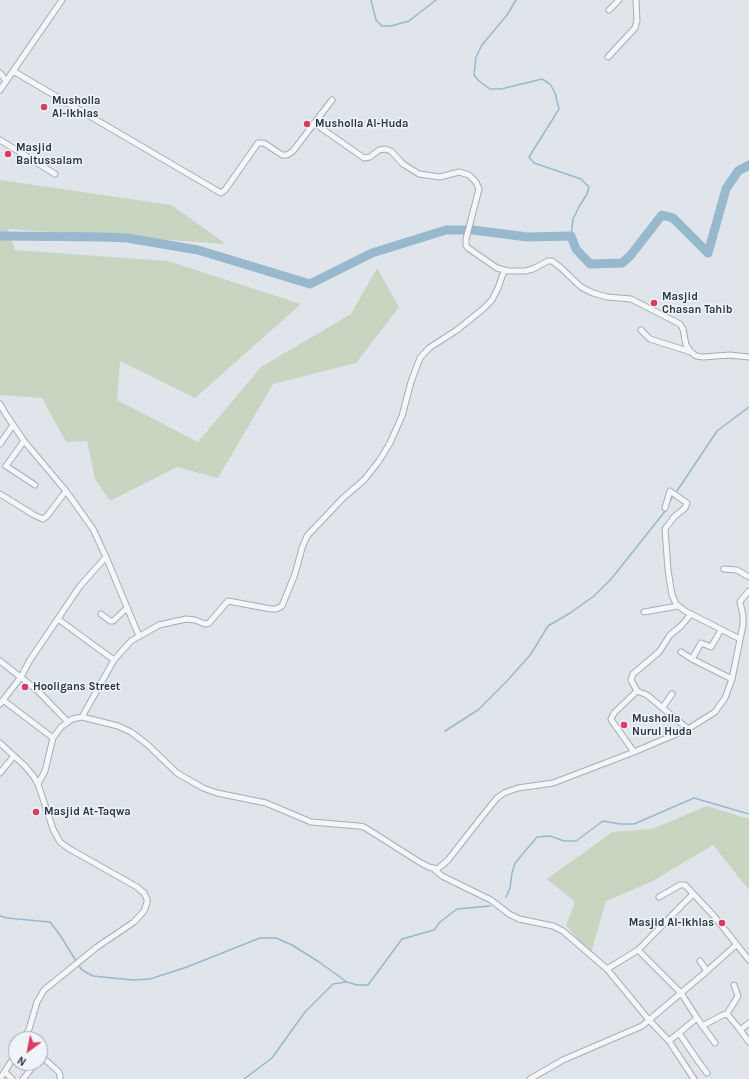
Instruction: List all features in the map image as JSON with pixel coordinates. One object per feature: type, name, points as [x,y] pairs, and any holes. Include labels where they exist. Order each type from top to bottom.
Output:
[{"type":"street","points":[[0,90],[62,0]]},
{"type":"street","points":[[609,10],[619,0]]},
{"type":"street","points":[[608,57],[635,28],[637,21],[636,0]]},
{"type":"street","points":[[13,71],[221,193],[225,190],[258,143],[264,142],[285,156],[293,151],[332,100]]},
{"type":"street","points":[[0,73],[6,81]]},
{"type":"street","points":[[314,123],[364,158],[370,158],[379,150],[386,149],[391,151],[403,164],[418,174],[440,177],[459,172],[470,175],[476,182],[479,189],[466,239],[466,245],[493,266],[504,270],[525,271],[533,269],[548,261],[554,262],[581,287],[593,294],[631,299],[680,324],[683,329],[685,342],[691,352],[696,356],[703,357],[730,355],[749,357]]},
{"type":"street","points":[[0,140],[55,174]]},
{"type":"street","points":[[82,717],[114,660],[131,642],[139,636],[159,625],[180,619],[195,620],[205,624],[210,623],[228,601],[271,609],[276,609],[282,606],[295,574],[307,536],[343,498],[364,480],[379,461],[390,443],[402,416],[411,382],[420,358],[429,348],[457,330],[492,300],[504,270]]},
{"type":"street","points":[[641,330],[650,339],[691,352]]},
{"type":"street","points":[[0,404],[24,441],[66,491],[93,529],[139,636]]},
{"type":"street","points":[[0,444],[13,425]]},
{"type":"street","points":[[6,466],[24,441]]},
{"type":"street","points":[[0,462],[35,485]]},
{"type":"street","points":[[0,494],[34,516],[43,519],[66,491]]},
{"type":"street","points":[[665,508],[670,491],[687,504],[684,510],[674,517],[665,529],[666,553],[672,595],[678,606],[740,639]]},
{"type":"street","points":[[53,738],[1,702],[21,677],[30,660],[80,586],[106,557]]},
{"type":"street","points":[[724,569],[737,570],[749,577]]},
{"type":"street","points":[[434,869],[440,867],[448,860],[497,798],[504,793],[518,788],[553,783],[634,752],[688,729],[705,719],[720,706],[725,698],[732,679],[740,639],[743,620],[740,602],[749,591]]},
{"type":"street","points":[[644,612],[678,606]]},
{"type":"street","points":[[101,614],[110,621],[113,621],[127,608]]},
{"type":"street","points":[[688,729],[647,695],[637,691],[631,680],[633,674],[659,652],[671,634],[681,626],[691,614]]},
{"type":"street","points":[[58,619],[114,660]]},
{"type":"street","points":[[692,659],[701,643],[711,647],[721,630]]},
{"type":"street","points":[[681,652],[732,679]]},
{"type":"street","points":[[0,661],[21,677],[68,722]]},
{"type":"street","points":[[634,752],[611,719],[614,713],[637,691]]},
{"type":"street","points":[[663,707],[672,694]]},
{"type":"street","points":[[38,784],[44,771],[53,738],[61,727],[72,719],[82,717],[118,726],[131,732],[148,745],[177,773],[203,788],[216,793],[266,802],[311,822],[364,827],[421,863],[434,869],[442,876],[491,900],[509,914],[519,919],[553,926],[563,932],[607,969],[669,1042],[694,1079]]},
{"type":"street","points":[[0,742],[31,773],[38,784],[53,829],[60,842],[68,848],[137,886],[144,893],[147,903],[144,911],[134,922],[83,958],[51,984],[40,996],[28,1031]]},
{"type":"street","points":[[0,773],[14,756]]},
{"type":"street","points":[[659,897],[682,884],[685,885],[714,916],[749,960]]},
{"type":"street","points":[[607,969],[638,950],[693,894]]},
{"type":"street","points":[[530,1079],[563,1060],[637,1029],[736,945]]},
{"type":"street","points":[[638,950],[682,992],[702,1026],[715,1043]]},
{"type":"street","points":[[700,961],[707,971]]},
{"type":"street","points":[[702,1026],[727,1014],[738,996],[734,985]]},
{"type":"street","points":[[727,1014],[749,1042]]},
{"type":"street","points":[[669,1042],[697,1018]]},
{"type":"street","points":[[740,1030],[749,1023]]},
{"type":"street","points":[[679,1033],[707,1073]]},
{"type":"street","points":[[48,1063],[59,1072],[60,1079]]},
{"type":"street","points":[[0,1079],[8,1067]]},
{"type":"street","points":[[23,1079],[30,1071]]},
{"type":"street","points":[[5,1072],[12,1079]]},
{"type":"green space","points":[[0,180],[171,205],[226,244],[8,229],[15,250],[168,261],[301,304],[195,398],[120,361],[117,400],[198,442],[261,367],[351,314],[377,268],[399,307],[356,363],[273,384],[218,478],[177,467],[110,501],[95,479],[87,441],[66,442],[42,398],[0,395]]},
{"type":"green space","points":[[707,806],[749,819],[749,890],[713,845],[651,882],[606,901],[591,953],[566,926],[575,902],[547,879],[612,832],[652,829]]},
{"type":"waterway","points":[[371,0],[376,20],[382,26],[391,26],[409,21],[436,0]]},
{"type":"waterway","points":[[516,0],[507,15],[482,45],[476,57],[474,75],[479,81],[490,89],[501,89],[542,79],[550,84],[555,93],[559,109],[529,157],[534,163],[581,179],[589,187],[587,194],[573,219],[571,236]]},
{"type":"waterway","points":[[473,230],[527,237],[571,236],[576,249],[590,264],[622,263],[630,256],[662,215],[673,218],[708,253],[726,189],[738,171],[749,165]]},
{"type":"waterway","points":[[0,236],[127,238],[198,250],[310,284],[372,253],[446,230],[466,230]]},
{"type":"waterway","points":[[677,491],[717,431],[749,407]]},
{"type":"waterway","points":[[668,505],[672,498]]},
{"type":"waterway","points":[[445,731],[478,710],[507,681],[531,654],[548,626],[594,596],[612,578],[666,510]]},
{"type":"waterway","points":[[506,897],[510,888],[515,863],[537,837],[550,836],[564,841],[576,841],[603,821],[620,824],[634,824],[694,798],[749,814]]},
{"type":"waterway","points":[[78,964],[82,970],[93,976],[133,980],[150,979],[187,967],[260,938],[276,938],[292,945],[347,982],[357,985],[368,985],[402,939],[434,930],[440,922],[457,909],[490,906]]},
{"type":"waterway","points":[[0,916],[50,922],[76,961]]},
{"type":"waterway","points":[[244,1079],[272,1058],[305,1012],[333,984],[346,982]]},
{"type":"place","name":"Musholla Al-Ikhlas","points":[[44,107]]},
{"type":"place","name":"Musholla Al-Huda","points":[[307,124]]},
{"type":"place","name":"Masjid Baitussalam","points":[[8,154]]},
{"type":"place","name":"Masjid Chasan Tahib","points":[[654,303]]},
{"type":"place","name":"Hooligans Street","points":[[25,687]]},
{"type":"place","name":"Musholla Nurul Huda","points":[[624,725]]},
{"type":"place","name":"Masjid At-Taqwa","points":[[36,812]]},
{"type":"place","name":"Masjid Al-Ikhlas","points":[[722,923]]}]
